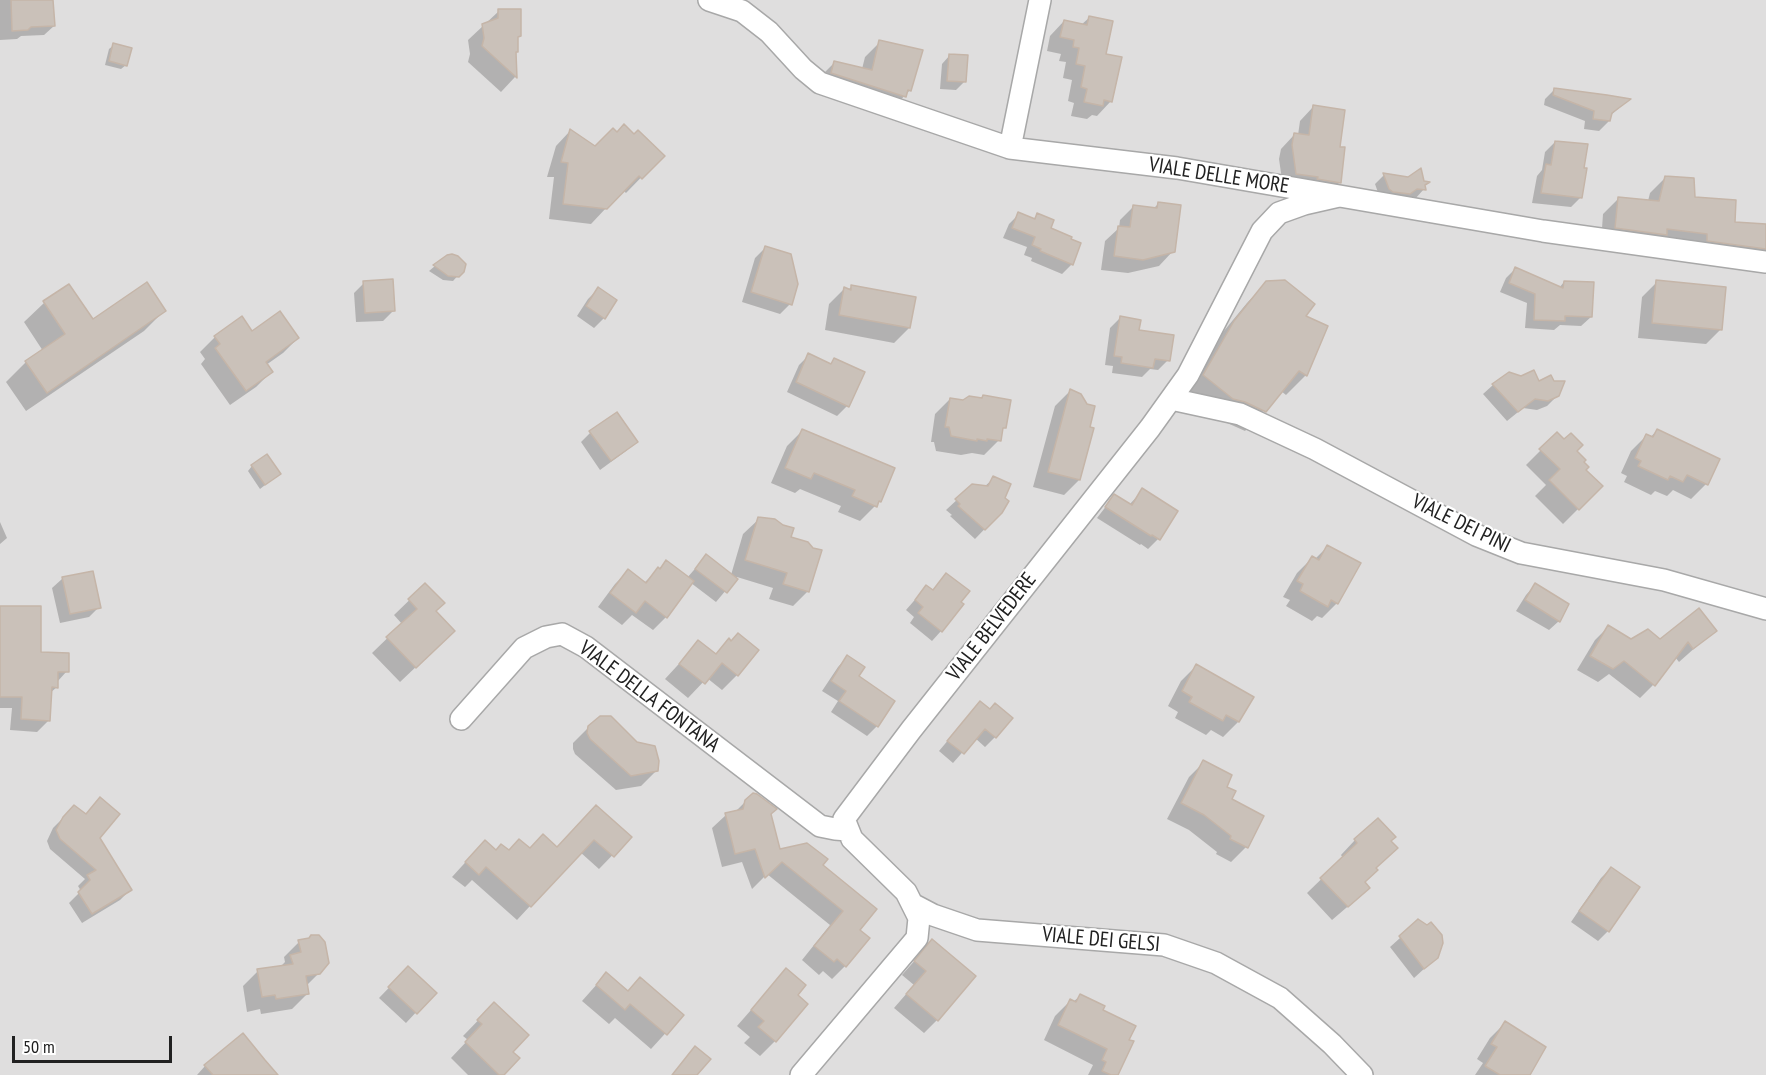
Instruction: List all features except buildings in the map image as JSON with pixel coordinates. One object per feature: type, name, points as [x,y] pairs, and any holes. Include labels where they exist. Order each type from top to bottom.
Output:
[{"type":"street","name":"VIALE DELLE MORE","points":[[709,0],[742,11],[769,32],[803,69],[820,83],[1010,148],[1177,168],[1544,231],[1766,262]]},
{"type":"street","points":[[1010,148],[1040,0]]},
{"type":"street","name":"VIALE BELVEDERE","points":[[848,830],[844,819],[864,792],[1150,428],[1188,375],[1262,231],[1279,213],[1304,204],[1339,196]]},
{"type":"street","name":"VIALE DEI PINI","points":[[1171,399],[1240,414],[1316,449],[1476,535],[1521,553],[1664,579],[1766,609]]},
{"type":"street","name":"VIALE DELLA FONTANA","points":[[461,719],[524,648],[562,634],[586,647],[820,826],[835,830],[848,830]]},
{"type":"street","points":[[801,1075],[917,938],[919,918],[906,892],[852,839],[848,830]]},
{"type":"street","name":"VIALE DEI GELSI","points":[[912,904],[933,915],[976,930],[1164,945],[1216,963],[1280,998],[1332,1044],[1362,1075]]},
{"type":"shaded area","points":[[0,0],[1766,0],[1766,1075],[0,1075]]}]
